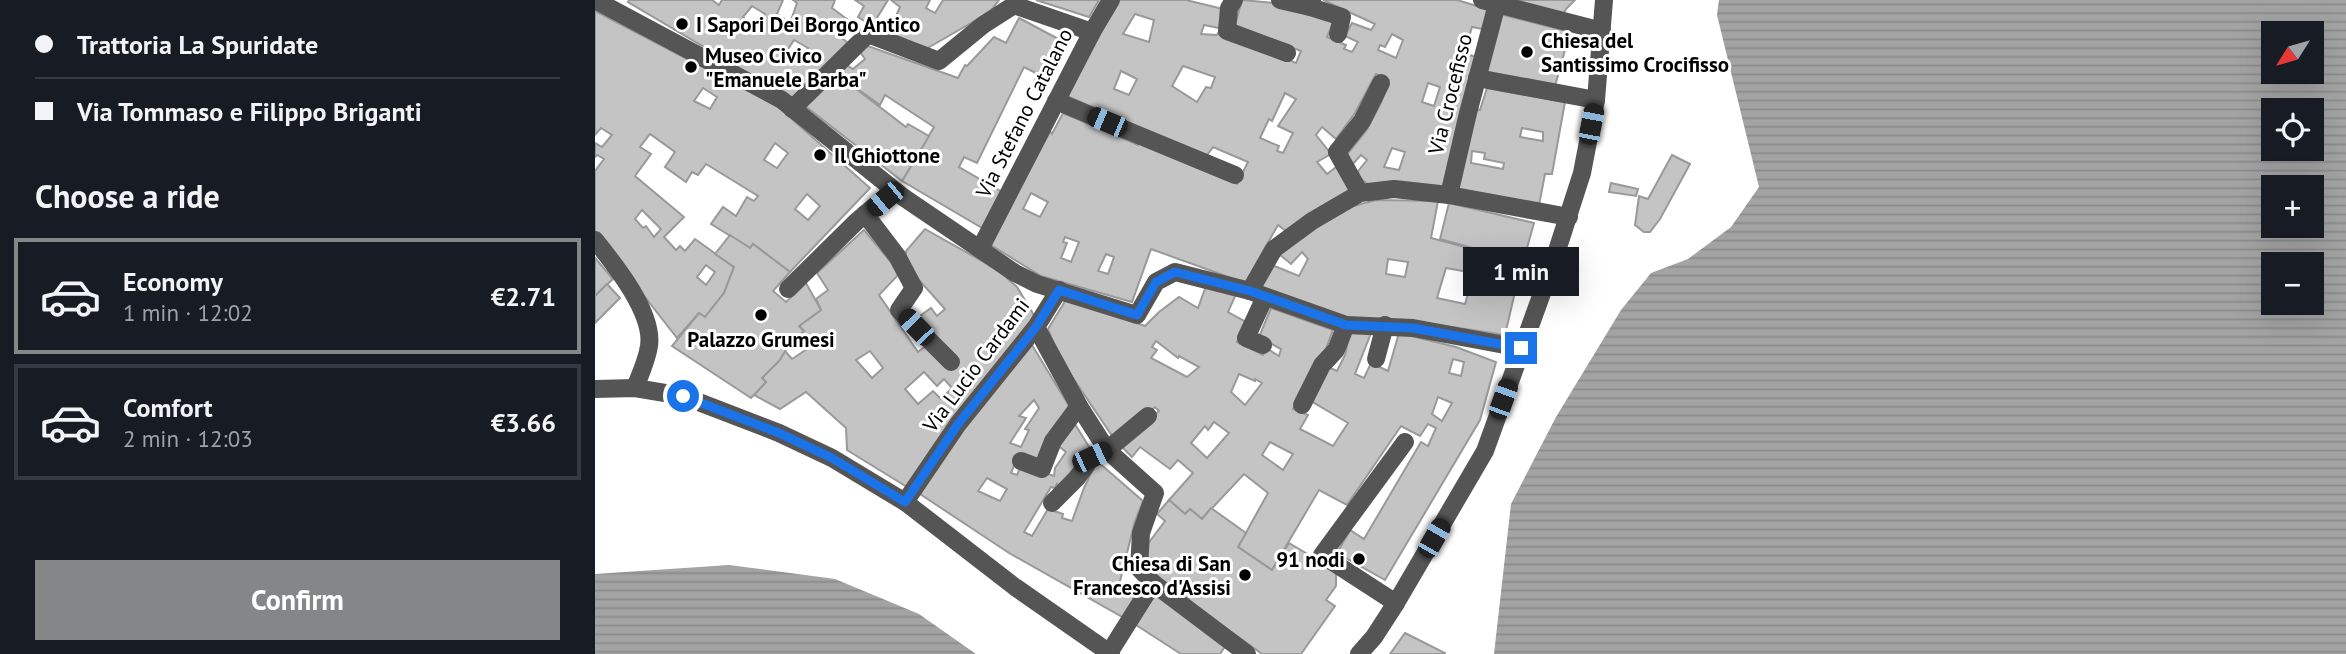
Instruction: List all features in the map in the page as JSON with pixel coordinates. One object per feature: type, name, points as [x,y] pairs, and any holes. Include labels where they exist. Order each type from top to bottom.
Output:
[{"type":"street","points":[[595,0],[620,5],[782,100],[894,190],[1015,273],[1037,284],[1137,315],[1156,282],[1175,272],[1257,294],[1346,325],[1413,328],[1521,348]]},
{"type":"street","name":"Via Stefano Catalano","points":[[980,249],[1111,0]]},
{"type":"street","points":[[1234,0],[1229,8],[1227,31],[1287,53]]},
{"type":"street","points":[[1280,0],[1311,3],[1342,17],[1338,34]]},
{"type":"street","points":[[1359,654],[1374,637],[1396,603],[1485,451],[1569,217],[1582,173],[1596,100],[1604,0]]},
{"type":"street","points":[[1489,2],[1602,31]]},
{"type":"street","name":"Via Crocefisso","points":[[1449,195],[1477,78],[1489,2]]},
{"type":"street","points":[[792,109],[868,34],[939,61],[983,25],[1014,5],[1092,32]]},
{"type":"street","points":[[1477,78],[1596,100]]},
{"type":"street","points":[[1360,193],[1337,152],[1362,121],[1381,83]]},
{"type":"street","points":[[1056,101],[1235,175]]},
{"type":"street","points":[[1263,345],[1246,338],[1257,294],[1274,249],[1312,221],[1360,193],[1394,189],[1449,195],[1569,217]]},
{"type":"street","points":[[788,289],[894,190]]},
{"type":"street","points":[[866,215],[897,256],[914,288],[899,310],[951,362]]},
{"type":"street","points":[[595,240],[632,293],[649,329],[649,346],[635,388]]},
{"type":"street","name":"Via Lucio Cardami","points":[[905,502],[958,424],[1036,327],[1059,290]]},
{"type":"street","points":[[1303,405],[1322,365],[1336,349],[1346,325]]},
{"type":"street","points":[[1375,359],[1385,326]]},
{"type":"street","points":[[1036,327],[1079,406],[1107,450],[1156,493],[1140,534],[1139,568],[1153,583],[1247,654]]},
{"type":"street","points":[[595,389],[635,388],[683,396],[779,433],[832,458],[905,502],[1036,603],[1110,653],[1153,583]]},
{"type":"street","points":[[1021,461],[1042,468],[1053,441],[1079,406]]},
{"type":"street","points":[[1052,503],[1077,478],[1092,457],[1107,450],[1148,416]]},
{"type":"street","points":[[1396,603],[1322,555],[1405,442]]},
{"type":"shaded area","points":[[1719,0],[2346,0],[2346,654],[1494,654],[1511,504],[1556,417],[1621,310],[1651,273],[1688,259],[1731,227],[1759,187],[1717,15]]},
{"type":"shaded area","points":[[729,565],[835,579],[919,614],[976,654],[595,654],[595,574]]},
{"type":"building","points":[[712,0],[719,5],[722,0],[783,0],[777,14],[790,23],[797,3],[793,0],[835,0],[832,8],[852,23],[841,37],[850,45],[792,99],[628,2]],"holes":[[[752,6],[765,14],[754,28],[743,17]],[[794,40],[808,48],[800,62],[785,54]]]},
{"type":"building","points":[[855,0],[888,0],[872,26],[858,17],[864,6]]},
{"type":"building","points":[[891,0],[930,0],[926,8],[935,13],[943,0],[999,0],[990,12],[926,49],[889,32],[900,7]]},
{"type":"building","points":[[1036,0],[1099,0],[1089,17]]},
{"type":"building","points":[[1118,0],[1186,0],[1223,9],[1219,28],[1204,25],[1201,34],[1218,33],[1296,63],[1301,51],[1235,25],[1242,0],[1274,3],[1334,21],[1327,37],[1346,45],[1344,49],[1352,52],[1358,42],[1345,36],[1352,23],[1371,30],[1375,24],[1323,0],[1457,0],[1490,10],[1483,29],[1472,27],[1464,53],[1476,57],[1446,190],[1368,184],[1355,175],[1367,160],[1361,155],[1352,165],[1345,157],[1366,131],[1381,103],[1389,80],[1376,74],[1355,113],[1336,139],[1322,127],[1316,135],[1331,154],[1317,162],[1327,174],[1340,164],[1354,189],[1287,232],[1278,225],[1245,283],[1151,249],[1132,302],[1041,276],[989,244],[1050,131],[1052,134],[1063,113],[1138,145],[1141,139],[1237,184],[1248,162],[1213,147],[1205,158],[1065,95]],"holes":[[[1135,14],[1154,20],[1149,42],[1123,34]],[[1392,34],[1403,40],[1396,58],[1378,50],[1380,45],[1385,47]],[[1183,66],[1215,77],[1211,88],[1206,87],[1197,102],[1172,86]],[[1121,71],[1137,79],[1129,95],[1114,89]],[[1428,83],[1440,87],[1434,106],[1422,102]],[[1285,93],[1296,99],[1278,126],[1293,133],[1283,153],[1277,151],[1279,146],[1260,138],[1269,119],[1272,121]],[[1392,148],[1405,152],[1399,170],[1384,167]],[[1031,193],[1048,202],[1040,217],[1023,209]],[[1065,237],[1079,242],[1071,262],[1061,258],[1067,243],[1063,242]],[[1106,254],[1114,257],[1108,274],[1098,271]]]},
{"type":"building","points":[[1502,0],[1575,0],[1563,15]]},
{"type":"building","points":[[595,11],[776,105],[870,188],[790,272],[753,244],[750,248],[711,224],[723,207],[736,216],[747,197],[754,201],[758,196],[706,164],[698,175],[692,172],[686,182],[665,167],[675,152],[650,134],[640,147],[651,154],[635,176],[684,217],[664,237],[676,250],[680,246],[685,251],[695,239],[734,267],[724,293],[705,317],[699,313],[677,338],[595,233],[595,171],[604,159],[597,155],[595,157],[595,143],[602,147],[612,135],[601,128],[595,135]],"holes":[[[703,88],[717,97],[710,109],[694,101]],[[775,143],[788,153],[777,168],[764,160]],[[807,194],[820,206],[808,220],[795,209]],[[642,210],[661,229],[654,237],[646,226],[643,228],[635,219]],[[706,265],[715,272],[706,285],[697,277]]]},
{"type":"building","name":"Chiesa del Santissimo Crocifisso","points":[[1500,14],[1570,32],[1555,86],[1483,73]]},
{"type":"building","points":[[1019,18],[1066,43],[1049,80],[1046,79],[1043,86],[1034,82],[1038,74],[1024,67],[977,163],[964,157],[959,167],[1004,193],[984,229],[902,181],[934,127],[885,95],[880,105],[834,72],[845,64],[853,69],[865,59],[860,52],[868,46],[958,78],[965,65],[967,66],[994,37],[1006,43]]},
{"type":"building","points":[[834,72],[906,127],[908,124],[929,136],[902,181],[805,106]]},
{"type":"building","points":[[1487,88],[1565,102],[1552,174],[1545,174],[1539,205],[1457,190],[1475,109],[1480,110]],"holes":[[[1522,128],[1543,132],[1543,141],[1520,137]],[[1472,151],[1485,153],[1484,159],[1504,163],[1503,169],[1471,163]]]},
{"type":"building","points":[[1672,155],[1690,164],[1660,219],[1650,232],[1644,232],[1635,225],[1639,196],[1648,199]]},
{"type":"building","points":[[1611,183],[1638,189],[1636,196],[1609,192]]},
{"type":"building","points":[[1376,200],[1438,201],[1431,238],[1495,255],[1490,274],[1518,279],[1505,335],[1413,321],[1340,317],[1259,289],[1272,265],[1299,276],[1308,259],[1302,252],[1291,264],[1280,255],[1293,241],[1346,208]],"holes":[[[1388,259],[1408,262],[1405,277],[1386,274]],[[1446,268],[1474,273],[1465,304],[1437,298]]]},
{"type":"building","points":[[1449,203],[1534,223],[1523,262],[1440,239]]},
{"type":"building","points":[[925,229],[998,270],[1017,287],[1035,317],[907,487],[847,450],[846,428],[806,392],[780,409],[754,395],[766,382],[762,378],[785,351],[792,359],[807,349],[799,335],[804,331],[799,326],[821,310],[816,299],[828,290],[817,273],[864,230],[900,273],[879,295],[918,352],[930,342],[917,318],[931,308],[937,316],[945,309],[910,270],[906,251]],"holes":[[[870,351],[883,368],[872,378],[856,360]],[[924,372],[937,386],[944,379],[952,388],[941,399],[933,391],[918,404],[905,389]]]},
{"type":"building","name":"Palazzo Grumesi","points":[[730,235],[750,248],[753,244],[790,272],[773,291],[786,302],[806,283],[821,310],[799,326],[804,331],[791,342],[779,361],[762,378],[766,382],[751,398],[672,346],[699,313],[705,317],[724,293],[734,267],[715,254]]},
{"type":"building","points":[[595,258],[613,279],[595,296]]},
{"type":"building","points":[[607,284],[620,298],[595,323],[595,296]]},
{"type":"building","points":[[1206,286],[1236,294],[1228,312],[1246,322],[1237,342],[1263,355],[1266,348],[1279,356],[1281,349],[1259,337],[1271,308],[1333,330],[1320,364],[1293,409],[1308,415],[1300,429],[1333,446],[1348,423],[1311,401],[1326,366],[1337,371],[1345,355],[1351,329],[1371,333],[1355,374],[1364,378],[1371,363],[1388,371],[1399,333],[1456,347],[1496,362],[1480,420],[1385,580],[1337,553],[1350,530],[1364,539],[1421,442],[1428,446],[1436,428],[1428,424],[1420,436],[1401,426],[1347,505],[1319,490],[1272,570],[1238,547],[1268,493],[1244,474],[1202,519],[1190,509],[1185,514],[1169,500],[1193,473],[1178,460],[1170,469],[1140,447],[1132,457],[1121,446],[1159,411],[1155,407],[1115,440],[1060,359],[1048,329],[1067,298],[1145,326],[1179,297],[1198,308]],"holes":[[[1156,341],[1178,358],[1179,356],[1199,367],[1187,377],[1151,358],[1157,350],[1152,347]],[[1453,359],[1464,362],[1461,376],[1449,373]],[[1239,374],[1262,383],[1245,405],[1231,392]],[[1438,397],[1452,403],[1442,421],[1432,414]],[[1214,422],[1229,433],[1207,458],[1191,443],[1205,426],[1208,430]],[[1270,442],[1293,454],[1283,470],[1262,455]]]},
{"type":"building","points":[[1032,345],[1069,406],[1037,463],[1018,456],[1011,473],[1017,475],[1021,465],[1054,476],[1055,468],[1066,452],[1056,444],[1073,421],[1091,450],[1058,486],[1057,484],[1055,488],[1051,487],[1024,532],[1032,536],[1048,509],[1063,514],[1062,518],[1072,521],[1097,461],[1143,501],[1135,521],[1119,585],[1138,591],[1126,619],[1009,553],[920,494],[962,429]],"holes":[[[1034,400],[1039,408],[1025,429],[1029,430],[1021,447],[1010,443],[1026,418],[1019,416]],[[987,478],[1007,489],[1000,501],[978,491]]]},
{"type":"building","name":"Chiesa di San Francesco d'Assisi","points":[[1169,500],[1185,514],[1190,509],[1202,519],[1211,508],[1246,533],[1238,547],[1272,570],[1289,543],[1336,571],[1336,586],[1326,600],[1335,606],[1301,654],[1262,654],[1158,579],[1148,568],[1147,545],[1165,521],[1157,514]]},
{"type":"building","points":[[1156,593],[1226,645],[1220,654],[1181,654],[1136,625]]},
{"type":"building","points":[[1405,633],[1445,653],[1445,654],[1390,654]]},
{"type":"place","name":"I Sapori Dei Borgo Antico","points":[[682,24]]},
{"type":"place","name":"Chiesa del Santissimo Crocifisso","points":[[1527,52]]},
{"type":"place","name":"Museo Civico \"Emanuele Barba\"","points":[[691,67]]},
{"type":"place","name":"Il Ghiottone","points":[[820,155]]},
{"type":"place","name":"Palazzo Grumesi","points":[[761,315]]},
{"type":"place","name":"91 nodi","points":[[1359,559]]},
{"type":"place","name":"Chiesa di San Francesco d'Assisi","points":[[1245,575]]},
{"type":"route","points":[[683,396],[779,433],[832,458],[905,502],[958,424],[1036,327],[1059,290],[1137,315],[1156,282],[1175,272],[1250,291],[1346,325],[1413,328],[1521,348]]}]
